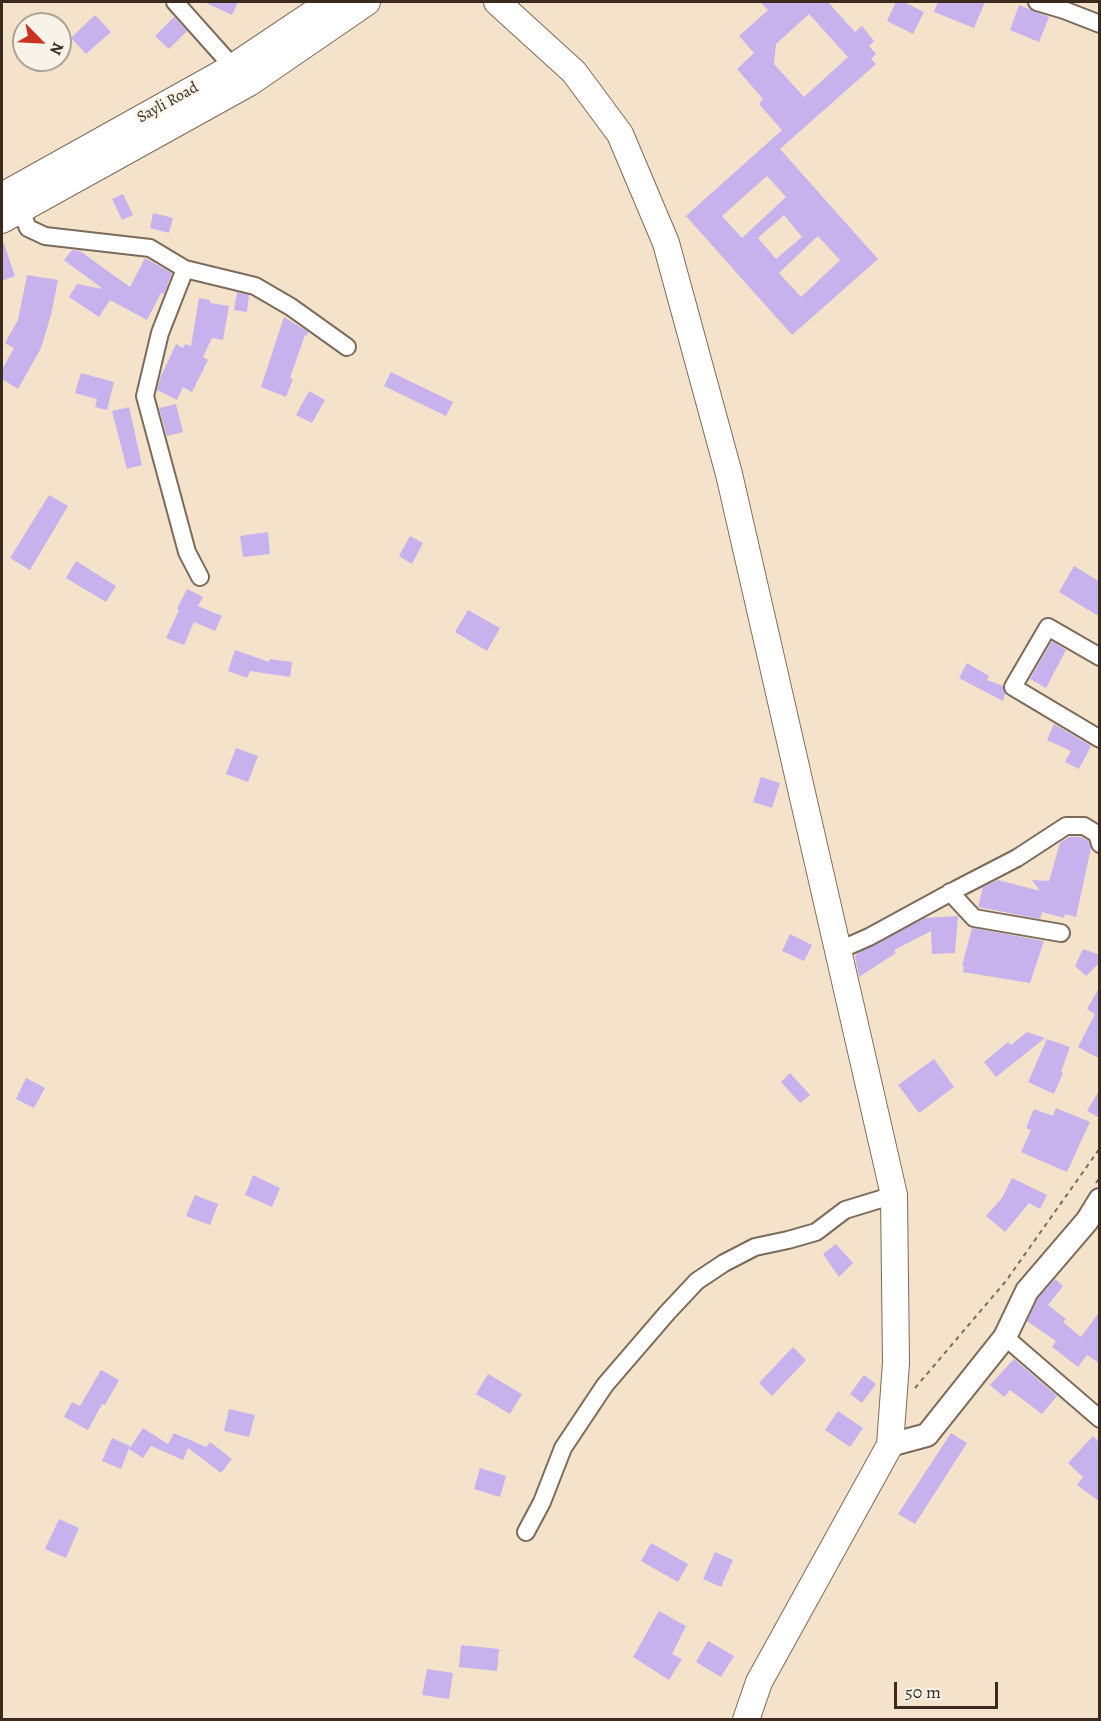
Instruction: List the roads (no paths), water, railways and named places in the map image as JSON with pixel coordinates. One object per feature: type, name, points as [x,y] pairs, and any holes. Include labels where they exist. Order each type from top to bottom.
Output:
[{"type":"main road","name":"Sayli Road","points":[[9,204],[233,67],[330,2]]},
{"type":"main road","points":[[9,204],[249,83],[367,2]]},
{"type":"main road","points":[[497,2],[574,72],[620,134],[666,243],[729,474],[894,1196],[896,1363],[890,1445],[759,1682],[746,1719]]},
{"type":"main road","points":[[890,1445],[927,1435],[1005,1336],[1027,1291],[1093,1226],[1100,1200]]},
{"type":"street","points":[[175,2],[233,67]]},
{"type":"street","points":[[1037,2],[1100,24]]},
{"type":"street","points":[[9,204],[28,228],[45,236],[150,248],[185,269],[255,286],[291,307],[347,347]]},
{"type":"street","points":[[185,269],[160,333],[145,396],[187,552],[200,577]]},
{"type":"street","points":[[1100,657],[1048,627],[1013,687],[1100,739]]},
{"type":"street","points":[[837,951],[869,937],[1017,858],[1066,826],[1084,826],[1097,834],[1100,844]]},
{"type":"street","points":[[950,892],[974,918],[1061,933]]},
{"type":"street","points":[[526,1532],[542,1502],[563,1449],[605,1385],[697,1281],[724,1263],[755,1247],[816,1232],[845,1209],[894,1196]]},
{"type":"street","points":[[1005,1336],[1100,1419]]}]
